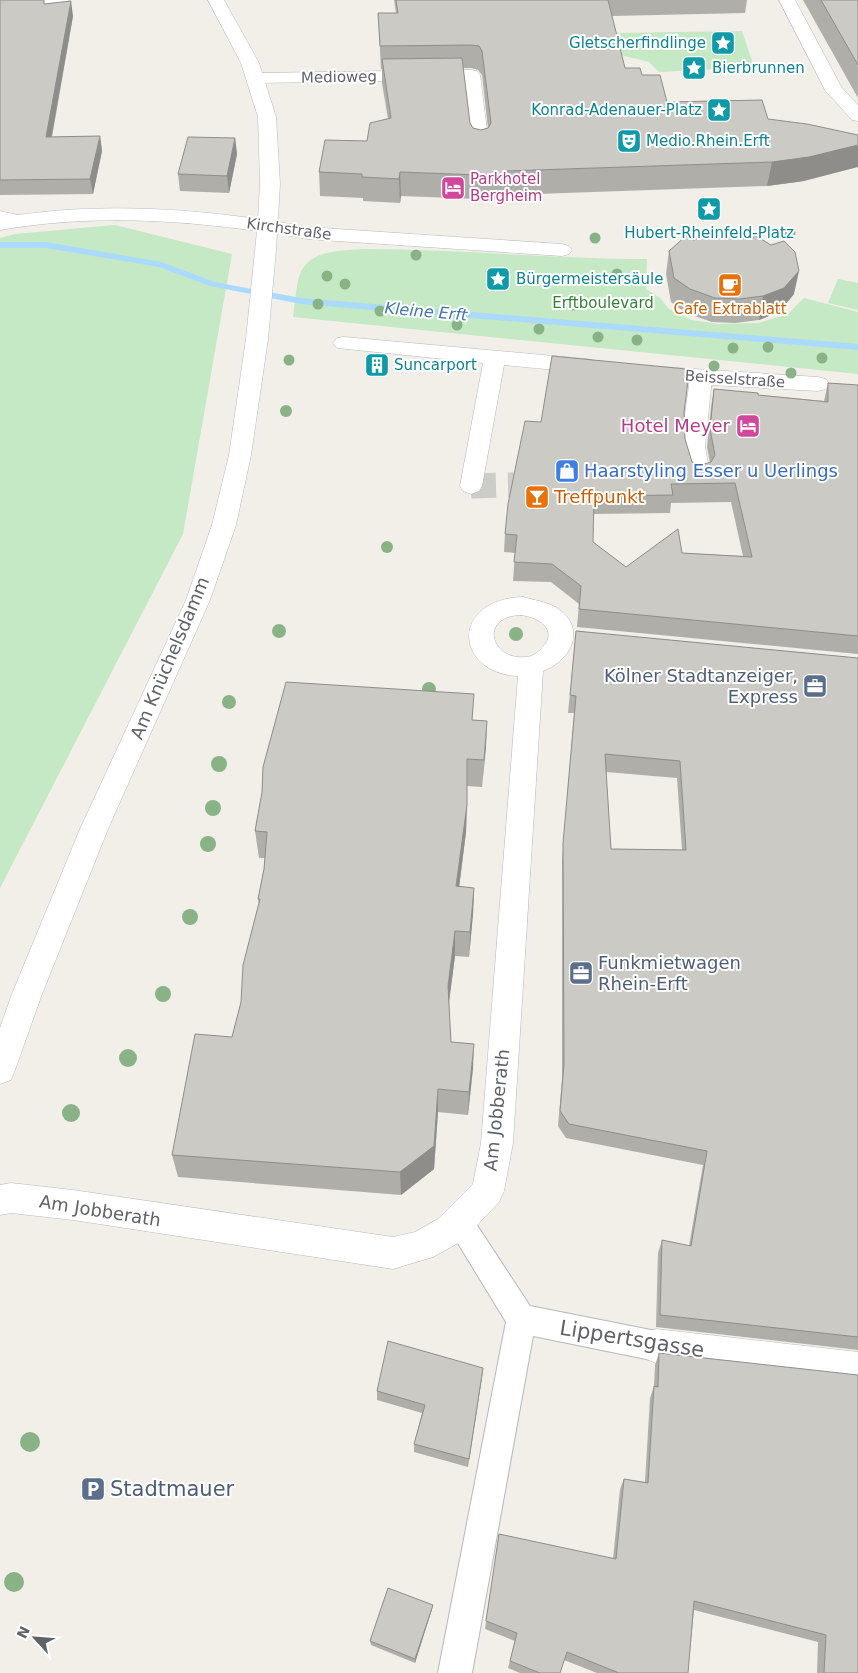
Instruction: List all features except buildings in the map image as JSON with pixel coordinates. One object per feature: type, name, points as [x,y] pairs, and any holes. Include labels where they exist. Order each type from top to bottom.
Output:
[{"type":"street","points":[[0,8],[61,0]]},
{"type":"street","name":"Am Knüchelsdamm","points":[[0,1070],[27,994],[94,829],[198,600],[220,534],[245,427],[266,250],[270,184],[267,117],[250,63],[216,0]]},
{"type":"street","points":[[787,0],[834,90],[858,116]]},
{"type":"street","name":"Medioweg","points":[[255,78],[471,75],[480,146]]},
{"type":"street","name":"Kirchstraße","points":[[5,220],[66,214],[114,214],[226,220],[307,233],[562,250]]},
{"type":"street","name":"Beisselstraße","points":[[344,343],[700,378],[842,387]]},
{"type":"street","points":[[471,486],[494,358]]},
{"type":"street","points":[[699,474],[694,448],[700,378]]},
{"type":"street","points":[[523,606],[534,608],[547,613],[556,620],[562,630],[572,638],[560,647],[553,656],[531,665],[516,666],[493,658],[484,649],[479,639],[479,631],[484,622],[496,611],[509,607],[523,606]]},
{"type":"street","name":"Am Jobberath","points":[[0,1200],[11,1198],[73,1205],[158,1220],[393,1254],[421,1246],[450,1230],[459,1222],[488,1191],[497,1143],[531,665]]},
{"type":"street","name":"Lippertsgasse","points":[[656,1346],[858,1368]]},
{"type":"lane","points":[[455,1673],[521,1319],[459,1222]]},
{"type":"lane","name":"Lippertsgasse","points":[[521,1319],[656,1346]]},
{"type":"green space","points":[[742,31],[754,67],[659,72],[649,62],[617,54],[614,33]]},
{"type":"green space","points":[[115,225],[232,254],[183,534],[0,888],[0,238],[15,234]]},
{"type":"green space","name":"Erftboulevard","points":[[363,249],[647,259],[646,289],[660,298],[669,309],[692,320],[718,324],[758,323],[788,314],[804,298],[858,312],[858,374],[293,317],[300,274],[311,260],[336,251]]},
{"type":"green space","points":[[838,279],[858,283],[858,310],[828,303]]},
{"type":"waterway","name":"Kleine Erft","points":[[0,245],[46,245],[161,265],[213,284],[301,301],[858,347]]},
{"type":"tunnel","points":[[471,486],[550,484]]},
{"type":"place","name":"Gletscherfindlinge","points":[[723,43]]},
{"type":"place","name":"Bierbrunnen","points":[[694,68]]},
{"type":"place","name":"Konrad-Adenauer-Platz","points":[[719,110]]},
{"type":"place","name":"Medio.Rhein.Erft","points":[[629,141]]},
{"type":"place","name":"Parkhotel Bergheim","points":[[453,188]]},
{"type":"place","name":"Hubert-Rheinfeld-Platz","points":[[709,209]]},
{"type":"place","name":"Bürgermeistersäule","points":[[498,279]]},
{"type":"place","name":"Cafe Extrablatt","points":[[730,285]]},
{"type":"place","name":"Suncarport","points":[[377,365]]},
{"type":"place","name":"Hotel Meyer","points":[[748,426]]},
{"type":"place","name":"Haarstyling Esser u Uerlings","points":[[567,471]]},
{"type":"place","name":"Treffpunkt","points":[[537,497]]},
{"type":"place","name":"Kölner Stadtanzeiger, Express","points":[[815,686]]},
{"type":"place","name":"Funkmietwagen Rhein-Erft","points":[[581,973]]},
{"type":"place","name":"Stadtmauer","points":[[93,1489]]}]
